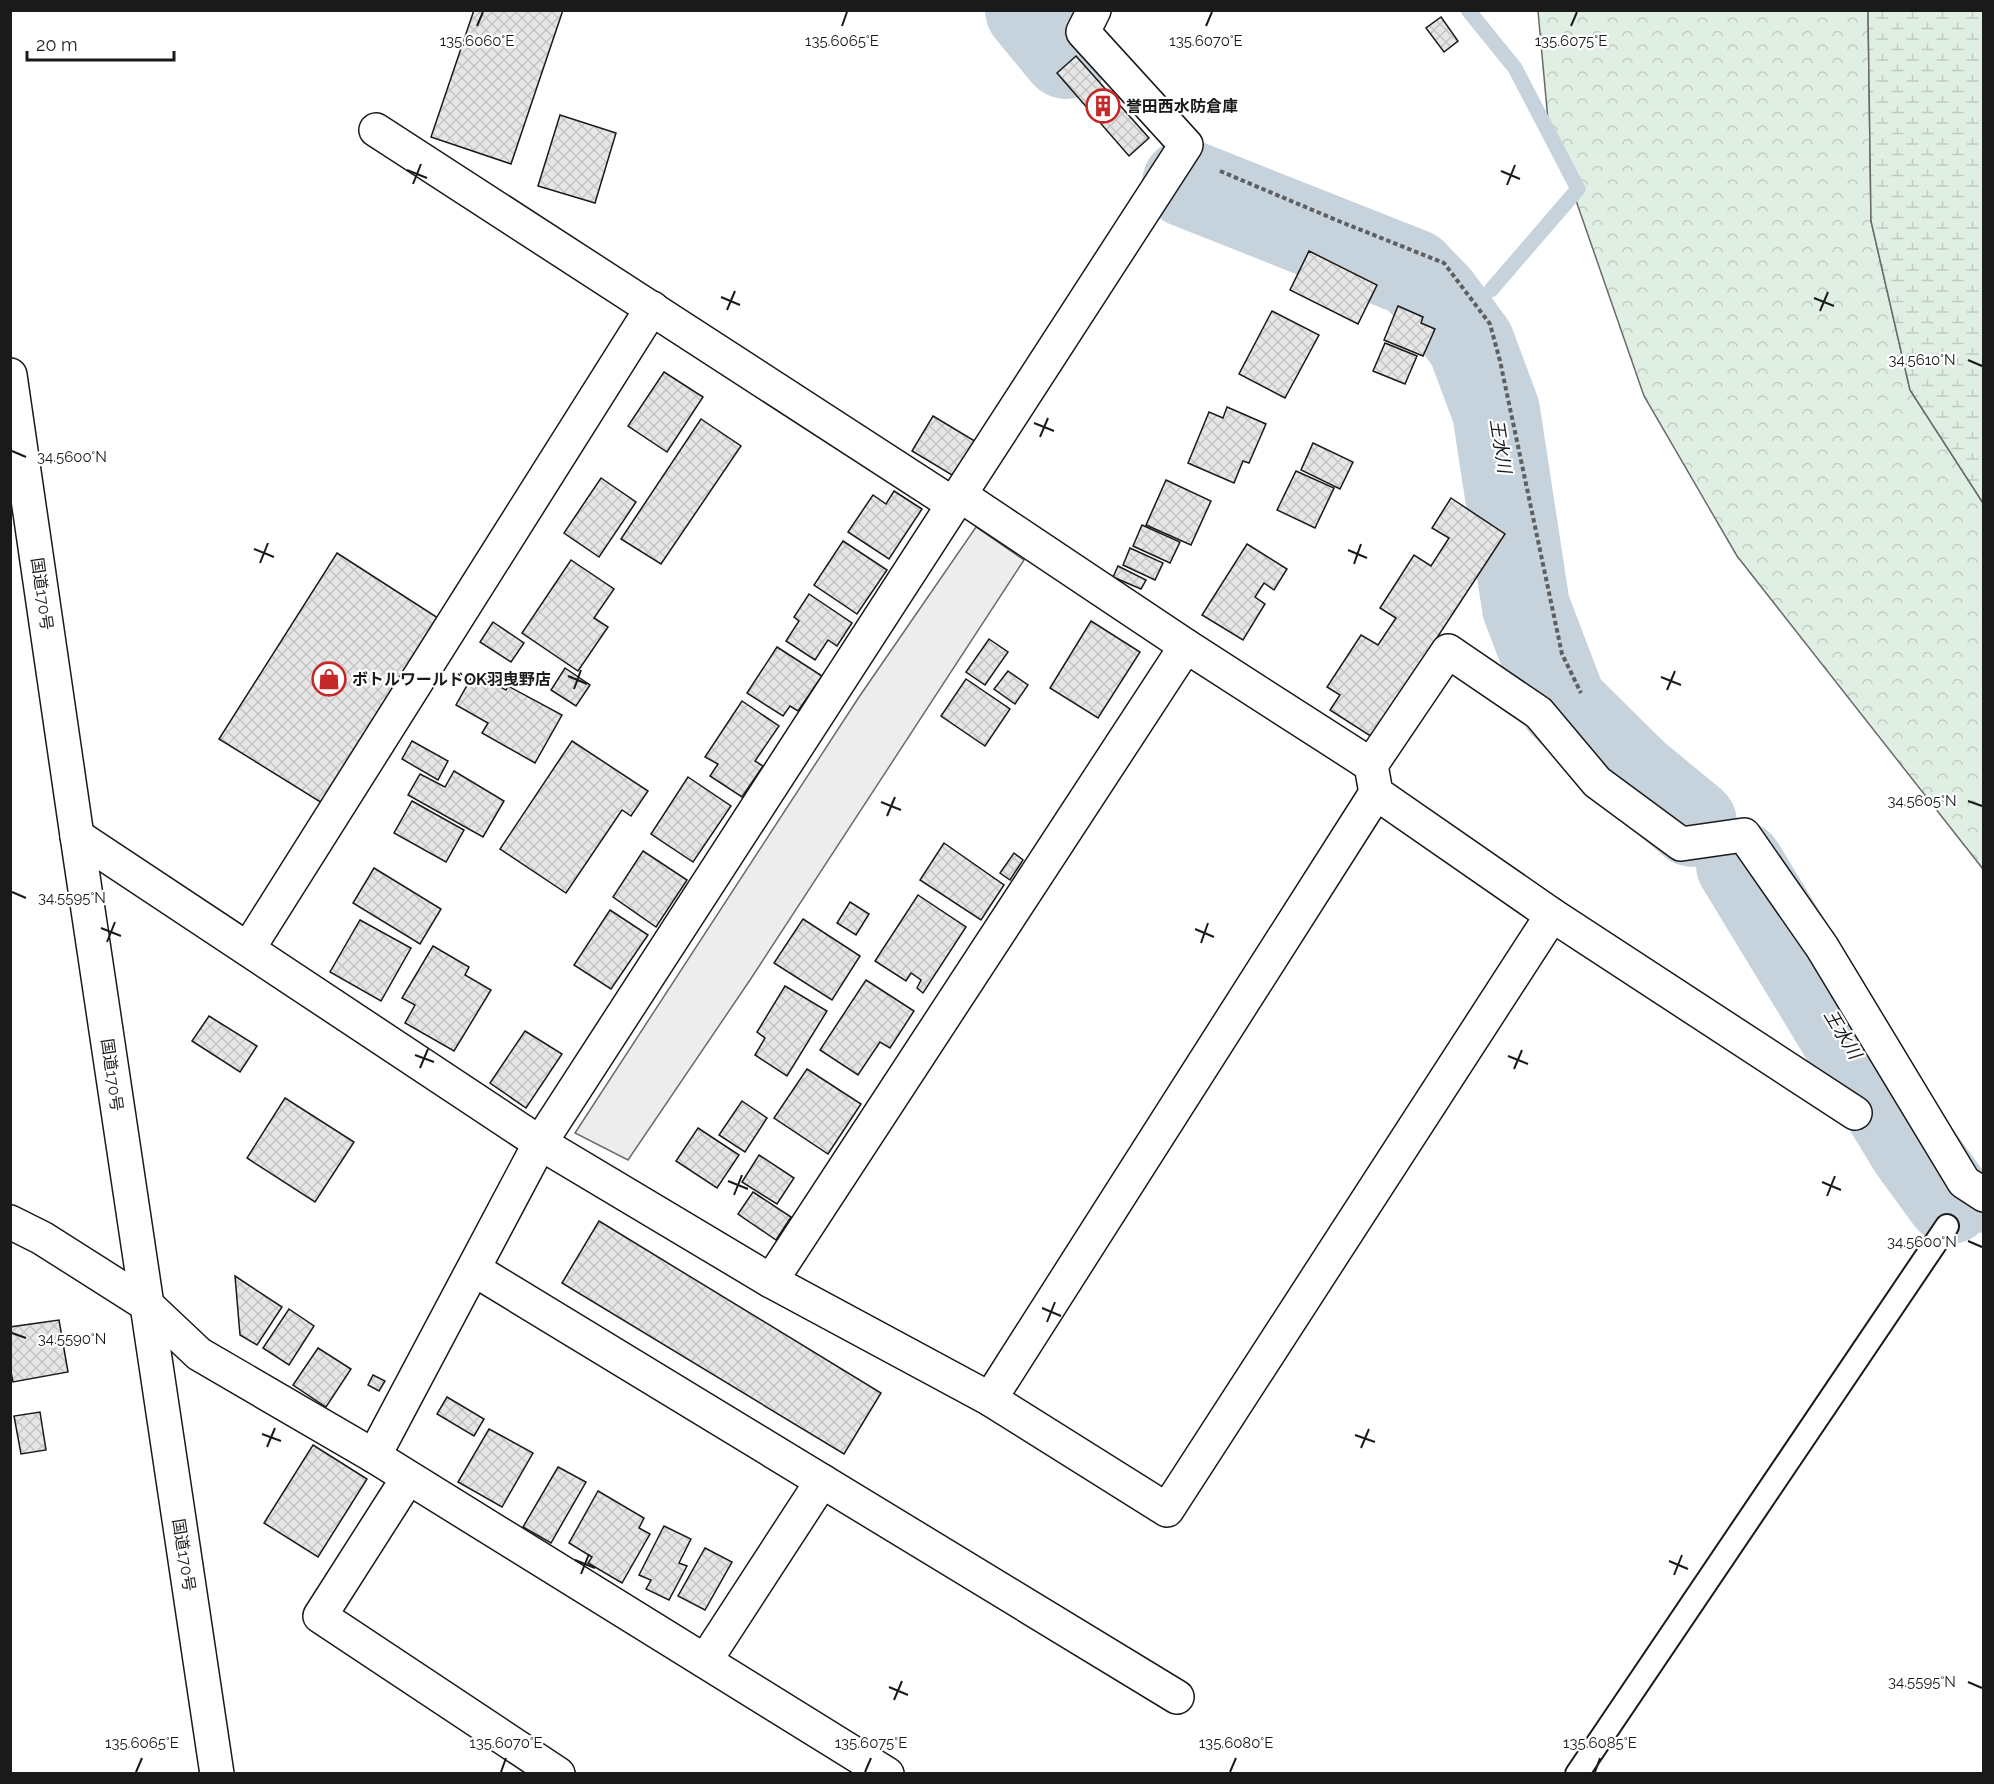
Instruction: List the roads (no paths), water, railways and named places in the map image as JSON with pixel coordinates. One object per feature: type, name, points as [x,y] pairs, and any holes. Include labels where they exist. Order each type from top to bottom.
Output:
[{"type":"main road","points":[[374,1456],[475,1270],[540,1143],[1186,145],[1080,18]]},
{"type":"main road","points":[[376,130],[1185,646],[1374,779],[1552,915],[1854,1113]]},
{"type":"main road","points":[[248,949],[652,308]]},
{"type":"main road","name":"国道170号","points":[[10,375],[217,1773]]},
{"type":"main road","points":[[771,1281],[1185,646]]},
{"type":"main road","points":[[990,1399],[1374,779],[1448,651],[1539,713],[1597,782],[1681,844],[1744,835],[1822,947],[1964,1182],[1983,1195]]},
{"type":"main road","points":[[77,836],[540,1143],[771,1281],[990,1399],[1167,1510],[1552,915]]},
{"type":"main road","points":[[10,1222],[42,1238],[147,1304],[199,1354],[374,1456],[888,1773]]},
{"type":"main road","points":[[475,1270],[1177,1696]]},
{"type":"main road","points":[[408,1478],[320,1616],[558,1773]]},
{"type":"main road","points":[[705,1661],[822,1481]]},
{"type":"lane","points":[[1577,1773],[1947,1226]]},
{"type":"waterway","name":"王水川","points":[[1029,10],[1066,55]]},
{"type":"waterway","points":[[1468,10],[1515,68],[1578,189],[1491,290]]},
{"type":"waterway","name":"王水川","points":[[1186,183],[1413,273],[1437,298],[1471,344],[1496,411],[1526,607],[1563,704],[1636,776],[1693,823]]},
{"type":"waterway","points":[[1458,326],[1465,318]]},
{"type":"waterway","name":"王水川","points":[[1740,865],[1912,1148],[1950,1200]]},
{"type":"waterway","points":[[1950,1200],[1984,1226]]},
{"type":"place","name":"誉田西水防倉庫","points":[[1103,106]]},
{"type":"place","name":"ボトルワールドOK羽曳野店","points":[[329,679]]}]
